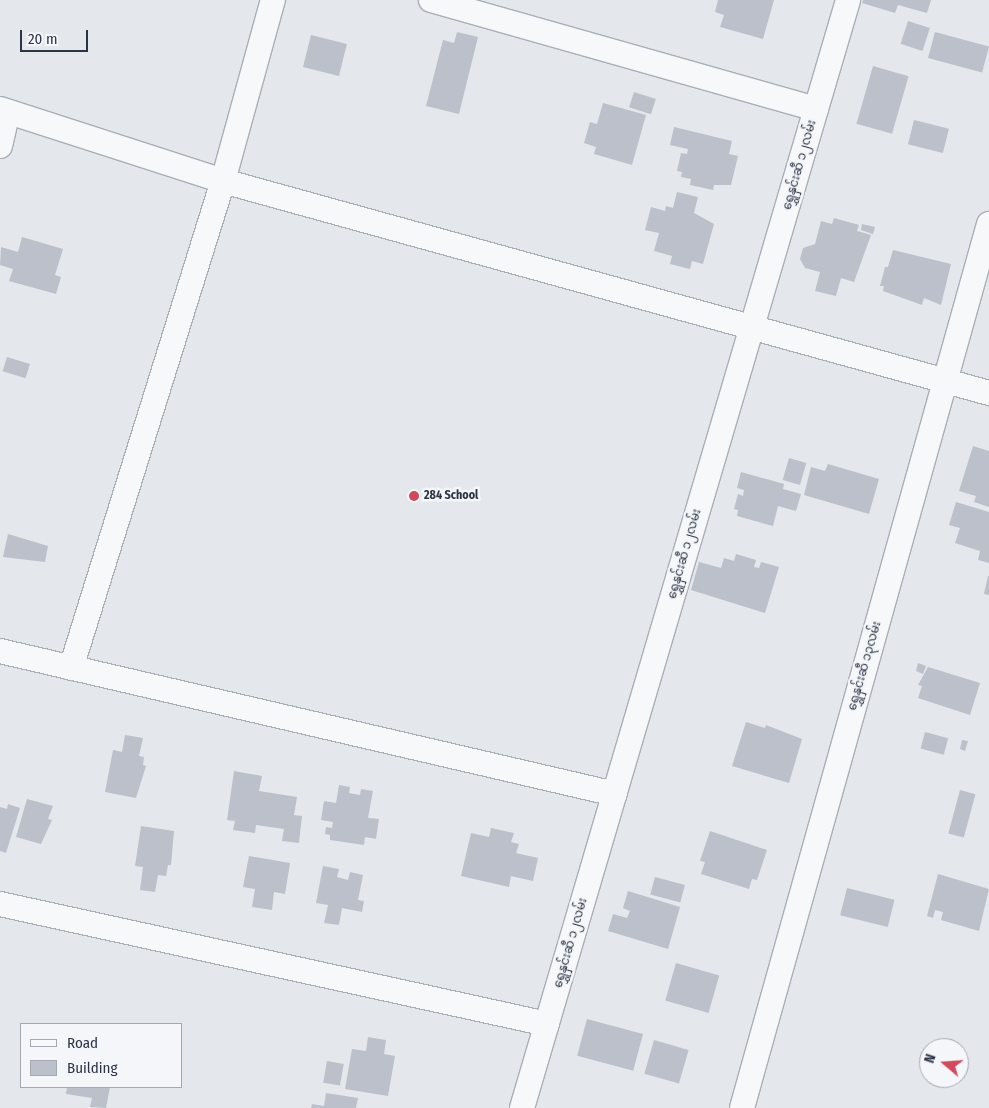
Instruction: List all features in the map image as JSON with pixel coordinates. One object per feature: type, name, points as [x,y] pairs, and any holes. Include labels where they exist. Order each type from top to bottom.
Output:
[{"type":"street","points":[[71,668],[223,181],[273,0]]},
{"type":"street","points":[[431,0],[816,109]]},
{"type":"street","name":"ရွှေနှင်းဆီ ၁၂လမ်း","points":[[522,1108],[848,0]]},
{"type":"street","points":[[0,146],[4,110],[223,181],[989,392]]},
{"type":"street","name":"ရွှေနှင်းဆီ ၁၃လမ်း","points":[[742,1108],[989,224]]},
{"type":"street","points":[[0,651],[615,794]]},
{"type":"street","points":[[0,904],[547,1024]]},
{"type":"building","points":[[718,0],[774,0],[763,39],[720,27],[724,15],[715,12]]},
{"type":"building","points":[[863,0],[931,0],[927,13],[898,5],[895,13],[862,3]]},
{"type":"building","points":[[908,21],[930,28],[922,51],[901,44]]},
{"type":"building","points":[[457,32],[478,37],[459,114],[426,106],[443,40],[454,43]]},
{"type":"building","points":[[935,32],[989,46],[982,73],[928,58]]},
{"type":"building","points":[[311,35],[347,44],[339,76],[303,67]]},
{"type":"building","points":[[873,66],[909,76],[892,134],[856,124]]},
{"type":"building","points":[[634,92],[656,99],[651,114],[629,107]]},
{"type":"building","points":[[603,103],[646,115],[632,165],[594,154],[596,147],[584,143],[590,122],[597,124]]},
{"type":"building","points":[[914,120],[949,129],[943,153],[908,144]]},
{"type":"building","points":[[674,127],[732,141],[729,154],[738,156],[731,185],[714,185],[713,190],[690,185],[691,179],[681,177],[682,172],[677,171],[681,153],[687,154],[688,149],[670,145]]},
{"type":"building","points":[[677,192],[698,197],[694,213],[714,224],[703,264],[692,261],[690,269],[670,264],[672,256],[654,251],[659,233],[645,230],[651,207],[665,211],[666,206],[673,208]]},
{"type":"building","points":[[834,218],[859,225],[857,231],[871,235],[854,282],[841,278],[836,296],[815,291],[820,272],[805,268],[800,259],[803,248],[815,244],[821,221],[832,224]]},
{"type":"building","points":[[862,224],[875,227],[873,234],[861,230]]},
{"type":"building","points":[[22,237],[63,249],[55,275],[61,277],[56,294],[9,281],[13,269],[0,265],[1,247],[18,252]]},
{"type":"building","points":[[893,250],[951,264],[941,305],[924,298],[922,305],[883,291],[884,286],[880,286],[885,267],[888,267]]},
{"type":"building","points":[[7,357],[30,364],[26,378],[3,371]]},
{"type":"building","points":[[973,446],[989,451],[989,507],[974,502],[976,496],[959,491]]},
{"type":"building","points":[[789,458],[806,463],[800,485],[783,480]]},
{"type":"building","points":[[828,464],[879,479],[869,514],[804,495],[811,467],[825,471]]},
{"type":"building","points":[[741,472],[784,484],[783,489],[801,494],[796,511],[778,506],[773,526],[737,516],[738,510],[734,509],[738,494],[743,496],[744,490],[737,488]]},
{"type":"building","points":[[956,502],[989,512],[989,563],[978,560],[980,551],[955,543],[960,528],[949,525]]},
{"type":"building","points":[[8,534],[48,546],[45,562],[3,557]]},
{"type":"building","points":[[736,554],[756,560],[754,567],[759,568],[761,562],[779,567],[765,613],[691,590],[699,562],[721,568],[724,558],[734,561]]},
{"type":"building","points":[[989,576],[989,595],[984,594]]},
{"type":"building","points":[[918,663],[926,666],[923,674],[916,671]]},
{"type":"building","points":[[928,667],[980,683],[970,715],[918,698],[922,686],[918,685]]},
{"type":"building","points":[[746,722],[765,728],[766,725],[802,739],[789,783],[732,766]]},
{"type":"building","points":[[925,732],[948,738],[944,755],[921,748]]},
{"type":"building","points":[[125,735],[143,738],[139,756],[144,757],[143,765],[146,766],[136,798],[105,792],[113,750],[122,752]]},
{"type":"building","points":[[962,740],[968,741],[965,751],[960,749]]},
{"type":"building","points":[[234,771],[262,776],[259,791],[297,797],[294,815],[302,816],[299,843],[282,841],[284,829],[256,825],[255,833],[233,830],[235,821],[227,820]]},
{"type":"building","points":[[339,785],[350,787],[349,793],[360,795],[361,789],[373,791],[368,818],[379,819],[376,839],[365,837],[364,845],[330,840],[330,835],[325,834],[326,827],[332,828],[333,822],[321,820],[324,801],[336,803]]},
{"type":"building","points":[[960,790],[975,794],[964,838],[948,833]]},
{"type":"building","points":[[27,799],[53,806],[48,819],[52,820],[41,844],[16,837]]},
{"type":"building","points":[[8,804],[20,808],[6,853],[0,851],[0,807],[7,809]]},
{"type":"building","points":[[141,826],[174,831],[171,865],[168,865],[166,876],[158,875],[155,892],[140,890],[143,867],[135,866]]},
{"type":"building","points":[[491,828],[514,833],[511,842],[519,844],[516,853],[538,858],[533,881],[511,876],[509,887],[461,876],[471,833],[489,837]]},
{"type":"building","points":[[710,831],[767,850],[757,880],[752,879],[749,889],[701,874],[705,862],[700,861]]},
{"type":"building","points":[[249,856],[290,863],[285,894],[274,892],[272,910],[252,907],[255,889],[243,887]]},
{"type":"building","points":[[323,866],[339,869],[337,877],[348,880],[350,872],[363,875],[358,900],[364,901],[362,912],[342,908],[339,925],[324,923],[328,905],[316,903]]},
{"type":"building","points":[[938,874],[989,889],[979,931],[941,920],[943,912],[935,910],[933,918],[927,916]]},
{"type":"building","points":[[655,877],[685,885],[680,902],[650,894]]},
{"type":"building","points":[[847,888],[895,900],[888,927],[840,915]]},
{"type":"building","points":[[628,891],[680,907],[668,949],[608,931],[613,914],[627,918],[630,911],[623,908]]},
{"type":"building","points":[[676,963],[719,975],[709,1013],[665,1000]]},
{"type":"building","points":[[587,1019],[643,1034],[633,1071],[577,1056]]},
{"type":"building","points":[[368,1037],[386,1040],[384,1054],[395,1056],[388,1096],[345,1089],[352,1049],[366,1051]]},
{"type":"building","points":[[654,1040],[689,1050],[679,1084],[644,1074]]},
{"type":"building","points":[[327,1061],[344,1064],[340,1086],[323,1083]]},
{"type":"building","points":[[67,1088],[110,1088],[106,1108],[90,1107],[92,1098],[66,1094]]},
{"type":"building","points":[[326,1093],[358,1098],[356,1108],[311,1108],[312,1104],[324,1106]]},
{"type":"place","name":"284 School","points":[[414,496]]}]
